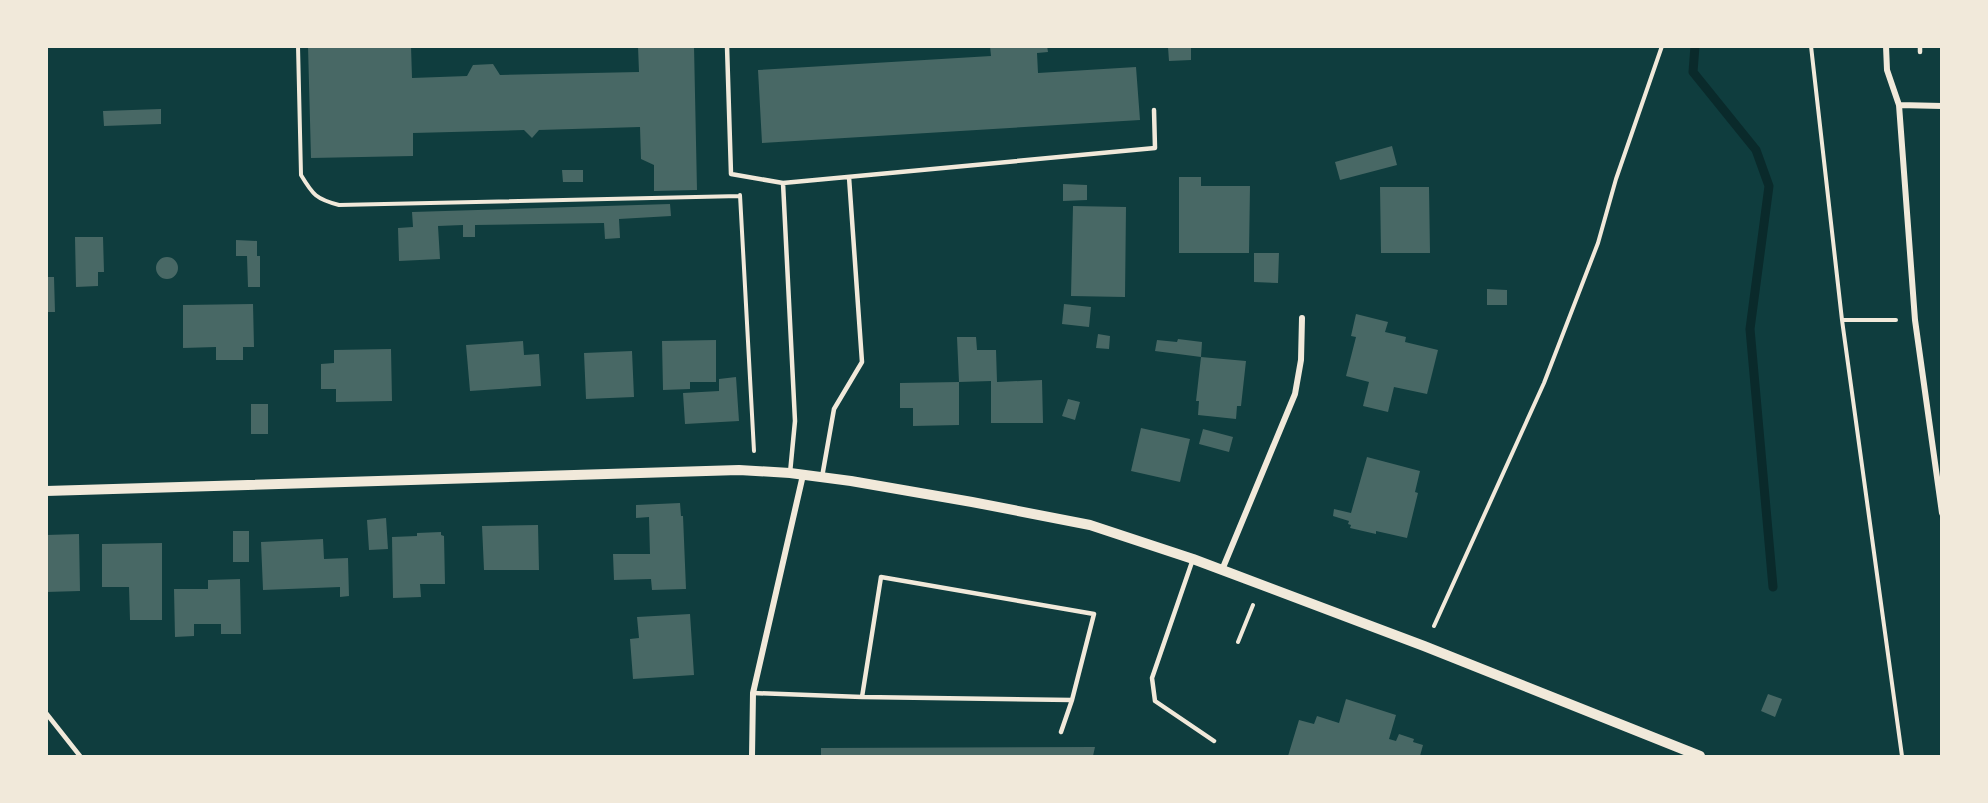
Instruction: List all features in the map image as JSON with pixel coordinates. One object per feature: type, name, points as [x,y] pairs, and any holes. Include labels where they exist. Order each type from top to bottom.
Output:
[{"type":"street","points":[[1886,46],[1887,70],[1899,105],[1915,320],[1941,513]]},
{"type":"street","points":[[1899,105],[1941,106]]},
{"type":"street","points":[[1222,570],[1296,394],[1301,360],[1302,318]]},
{"type":"street","points":[[46,491],[755,470],[822,477],[972,502],[1090,525],[1194,559],[1424,646],[1700,756]]},
{"type":"street","points":[[752,756],[753,693],[803,475]]},
{"type":"lane","points":[[727,46],[731,174],[783,183],[1155,148],[1154,110]]},
{"type":"lane","points":[[822,477],[834,409],[862,362],[849,177]]},
{"type":"lane","points":[[783,183],[795,422],[790,473]]},
{"type":"lane","points":[[1194,559],[1152,678],[1155,701],[1214,741]]},
{"type":"lane","points":[[862,697],[881,577],[1095,614],[1061,732]]},
{"type":"lane","points":[[753,693],[1072,700]]},
{"type":"lane","points":[[46,713],[80,756]]},
{"type":"path","points":[[298,46],[301,175],[311,191],[321,200],[339,205],[740,196]]},
{"type":"path","points":[[1424,646],[1544,383],[1598,243],[1616,179],[1662,46]]},
{"type":"path","points":[[1811,46],[1842,320],[1902,756]]},
{"type":"path","points":[[738,175],[755,470]]},
{"type":"path","points":[[1842,320],[1915,320]]},
{"type":"path","points":[[1238,642],[1262,585]]},
{"type":"building","points":[[308,46],[411,46],[412,78],[467,76],[473,65],[493,64],[500,75],[639,72],[638,46],[694,46],[697,190],[654,191],[654,165],[641,159],[640,127],[539,130],[532,138],[524,130],[413,133],[413,156],[311,158]]},
{"type":"building","points":[[990,46],[1047,46],[1048,52],[1037,53],[1038,73],[1136,67],[1140,120],[762,143],[758,70],[991,56]]},
{"type":"building","points":[[1191,46],[1191,60],[1169,61],[1168,47]]},
{"type":"building","points":[[161,109],[161,124],[104,126],[103,111]]},
{"type":"building","points":[[1392,146],[1397,165],[1340,180],[1335,162]]},
{"type":"building","points":[[562,170],[583,170],[583,182],[563,182]]},
{"type":"building","points":[[1179,177],[1201,177],[1201,186],[1250,186],[1249,253],[1179,253]]},
{"type":"building","points":[[1063,184],[1087,185],[1087,200],[1063,201]]},
{"type":"building","points":[[1380,187],[1429,187],[1430,253],[1381,253]]},
{"type":"building","points":[[670,204],[671,216],[619,219],[620,238],[605,239],[604,223],[475,225],[475,237],[463,237],[463,225],[438,226],[440,259],[399,261],[398,228],[413,227],[412,212]]},
{"type":"building","points":[[1073,206],[1126,207],[1125,297],[1071,296]]},
{"type":"building","points":[[75,237],[103,237],[104,272],[98,272],[98,286],[76,287]]},
{"type":"building","points":[[236,240],[257,241],[257,256],[260,256],[260,287],[248,287],[247,256],[236,256]]},
{"type":"building","points":[[1254,253],[1279,253],[1278,283],[1254,282]]},
{"type":"building","points":[[167,257],[175,260],[178,268],[175,276],[167,279],[159,276],[156,268],[159,260]]},
{"type":"building","points":[[46,277],[54,277],[55,312],[46,312]]},
{"type":"building","points":[[1487,289],[1507,290],[1507,305],[1487,305]]},
{"type":"building","points":[[253,304],[254,347],[243,347],[243,360],[216,360],[216,347],[183,348],[183,305]]},
{"type":"building","points":[[1064,304],[1091,307],[1089,327],[1062,324]]},
{"type":"building","points":[[1356,314],[1388,322],[1385,332],[1406,337],[1405,342],[1438,350],[1427,394],[1394,387],[1388,412],[1363,406],[1369,382],[1346,376],[1356,337],[1351,336]]},
{"type":"building","points":[[1098,334],[1110,336],[1109,349],[1096,348]]},
{"type":"building","points":[[957,337],[976,337],[977,350],[996,350],[997,382],[1042,380],[1043,423],[991,423],[991,381],[959,382]]},
{"type":"building","points":[[1178,339],[1202,342],[1201,357],[1155,351],[1157,340],[1177,342]]},
{"type":"building","points":[[716,340],[716,382],[690,382],[690,389],[663,390],[662,341]]},
{"type":"building","points":[[523,341],[524,355],[539,354],[541,386],[470,391],[466,345]]},
{"type":"building","points":[[391,349],[392,401],[336,402],[336,389],[321,389],[321,364],[334,363],[334,350]]},
{"type":"building","points":[[632,351],[634,397],[586,399],[584,353]]},
{"type":"building","points":[[1201,357],[1246,361],[1241,406],[1237,406],[1236,419],[1198,415],[1199,401],[1196,401]]},
{"type":"building","points":[[736,377],[739,421],[685,424],[683,393],[719,391],[719,379]]},
{"type":"building","points":[[959,382],[959,425],[913,426],[913,408],[900,408],[900,383]]},
{"type":"building","points":[[1068,399],[1080,402],[1075,420],[1062,416]]},
{"type":"building","points":[[251,404],[268,404],[268,434],[251,434]]},
{"type":"building","points":[[1141,428],[1190,439],[1180,482],[1131,471]]},
{"type":"building","points":[[1203,429],[1233,437],[1229,452],[1199,444]]},
{"type":"building","points":[[1367,457],[1420,471],[1415,492],[1418,493],[1407,538],[1350,528],[1349,521],[1333,516],[1334,509],[1351,513]]},
{"type":"building","points":[[680,503],[681,516],[683,516],[686,589],[652,590],[651,579],[614,580],[613,554],[650,554],[649,517],[636,518],[636,505]]},
{"type":"building","points":[[386,518],[388,549],[369,550],[367,520]]},
{"type":"building","points":[[538,525],[539,570],[484,570],[482,526]]},
{"type":"building","points":[[233,531],[249,531],[249,562],[233,562]]},
{"type":"building","points":[[441,532],[444,536],[445,584],[420,584],[421,597],[393,598],[392,537]]},
{"type":"building","points":[[79,534],[80,591],[46,592],[46,535]]},
{"type":"building","points":[[323,539],[324,559],[348,558],[349,596],[340,597],[340,587],[263,590],[261,542]]},
{"type":"building","points":[[162,543],[162,620],[130,620],[129,587],[102,587],[102,544]]},
{"type":"building","points":[[240,579],[241,634],[221,634],[221,624],[194,624],[194,636],[175,637],[174,589],[208,589],[208,580]]},
{"type":"building","points":[[690,614],[694,675],[633,679],[630,639],[639,638],[637,617]]},
{"type":"building","points":[[1768,694],[1782,699],[1775,717],[1761,711]]},
{"type":"building","points":[[1346,699],[1396,715],[1389,739],[1396,741],[1399,734],[1414,739],[1413,742],[1423,745],[1420,756],[1288,756],[1299,720],[1314,724],[1317,716],[1339,723]]},
{"type":"building","points":[[1095,747],[1093,756],[821,756],[821,748]]},
{"type":"waterway","points":[[1695,46],[1693,72],[1756,150],[1769,186],[1750,329],[1773,587]]}]
